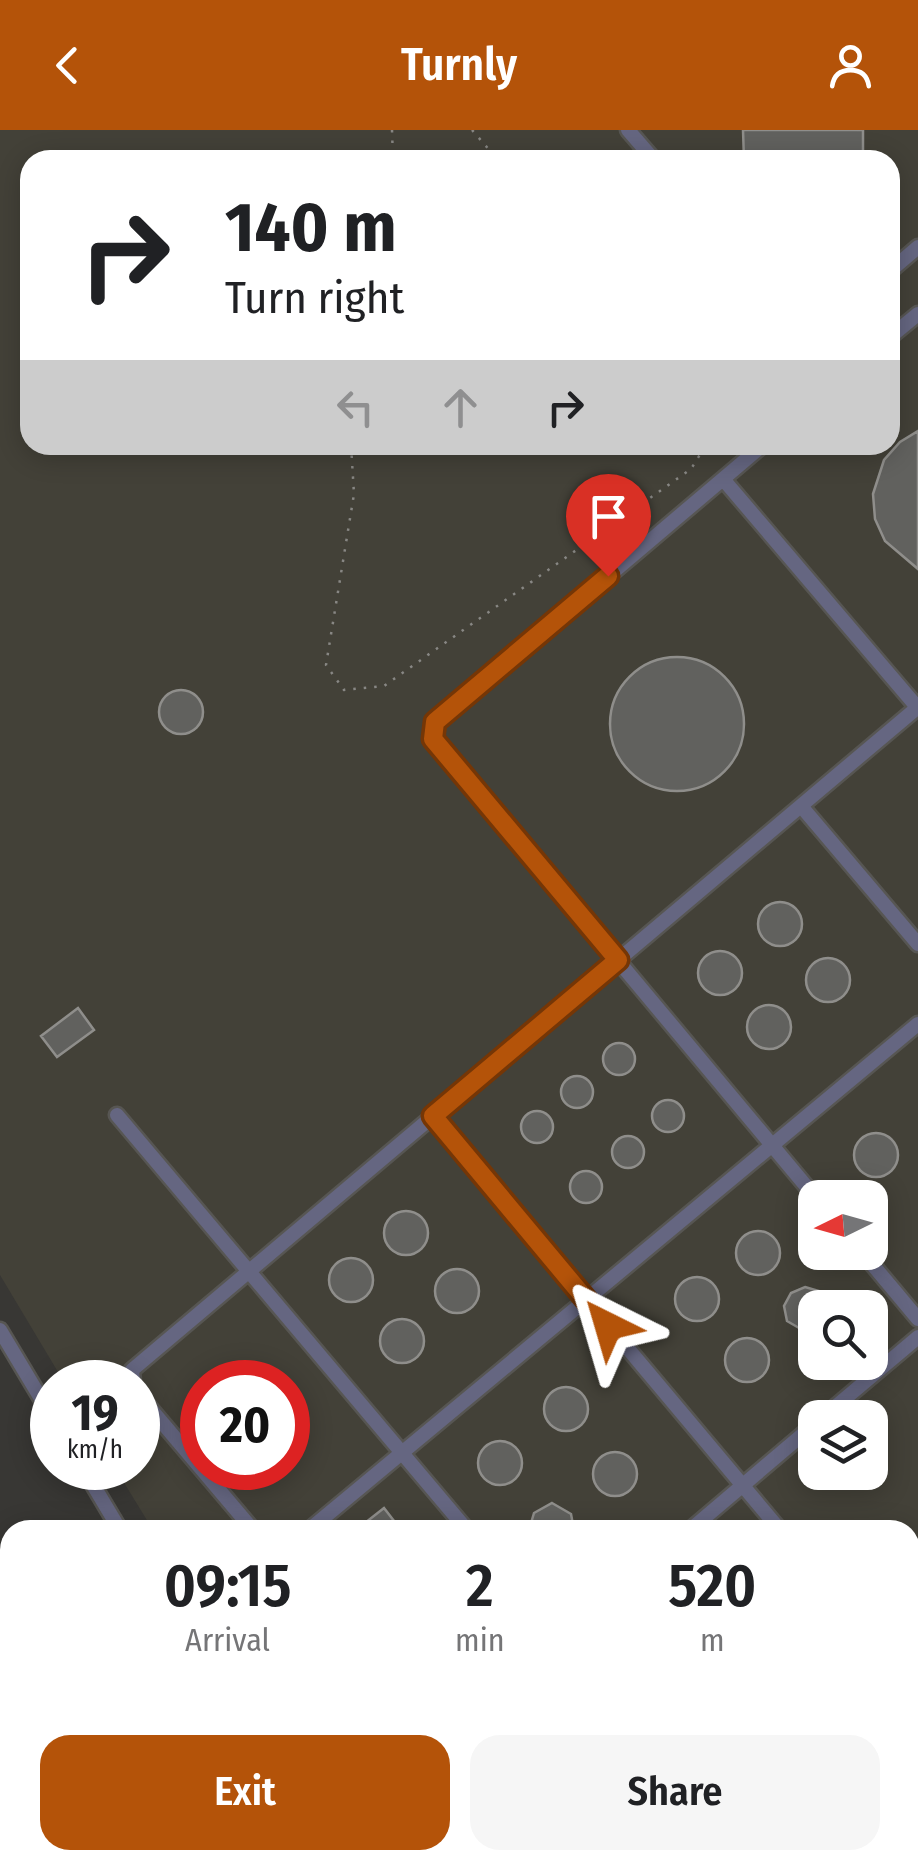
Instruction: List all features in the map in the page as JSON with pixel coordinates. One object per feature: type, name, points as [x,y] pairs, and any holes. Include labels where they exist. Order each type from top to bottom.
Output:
[{"type":"street","points":[[628,130],[645,150]]},
{"type":"street","points":[[751,455],[435,722],[433,739],[801,1180]]},
{"type":"street","points":[[144,1360],[918,707],[722,479]]},
{"type":"street","points":[[801,806],[918,944]]},
{"type":"street","points":[[320,1520],[918,1024]]},
{"type":"street","points":[[117,1115],[458,1520]]},
{"type":"street","points":[[433,1116],[771,1520]]},
{"type":"street","points":[[877,1270],[918,1319]]},
{"type":"street","points":[[0,1330],[30,1380]]},
{"type":"street","points":[[843,1400],[918,1336]]},
{"type":"street","points":[[160,1420],[245,1520]]},
{"type":"street","points":[[702,1520],[798,1438]]},
{"type":"street","points":[[96,1490],[114,1520]]},
{"type":"path","points":[[472,130],[489,150]]},
{"type":"path","points":[[352,455],[354,494],[326,665],[344,690],[362,692],[384,686],[692,469],[700,455]]},
{"type":"shaded area","points":[[0,130],[918,130],[918,1520],[147,1520],[128,1490],[160,1490],[160,1360],[51,1360],[0,1275]]},
{"type":"building","points":[[743,130],[863,130],[863,150],[744,150]]},
{"type":"building","points":[[918,431],[918,569],[885,541],[875,519],[873,494],[884,460],[888,455],[900,455],[900,442]]},
{"type":"building","points":[[677,657],[703,662],[724,677],[739,698],[744,724],[739,750],[724,771],[703,786],[677,791],[651,786],[630,771],[615,750],[610,724],[615,698],[630,677],[651,662]]},
{"type":"building","points":[[181,690],[197,696],[203,712],[197,728],[181,734],[165,728],[159,712],[165,696]]},
{"type":"building","points":[[780,902],[796,908],[802,924],[796,940],[780,946],[764,940],[758,924],[764,908]]},
{"type":"building","points":[[720,951],[736,957],[742,973],[736,989],[720,995],[704,989],[698,973],[704,957]]},
{"type":"building","points":[[828,958],[844,964],[850,980],[844,996],[828,1002],[812,996],[806,980],[812,964]]},
{"type":"building","points":[[769,1005],[785,1011],[791,1027],[785,1043],[769,1049],[753,1043],[747,1027],[753,1011]]},
{"type":"building","points":[[78,1008],[94,1030],[57,1057],[41,1036]]},
{"type":"building","points":[[619,1043],[630,1048],[635,1059],[630,1070],[619,1075],[608,1070],[603,1059],[608,1048]]},
{"type":"building","points":[[577,1076],[588,1081],[593,1092],[588,1103],[577,1108],[566,1103],[561,1092],[566,1081]]},
{"type":"building","points":[[668,1100],[679,1105],[684,1116],[679,1127],[668,1132],[657,1127],[652,1116],[657,1105]]},
{"type":"building","points":[[537,1111],[548,1116],[553,1127],[548,1138],[537,1143],[526,1138],[521,1127],[526,1116]]},
{"type":"building","points":[[876,1133],[892,1139],[898,1155],[892,1171],[876,1177],[860,1171],[854,1155],[860,1139]]},
{"type":"building","points":[[628,1136],[639,1141],[644,1152],[639,1163],[628,1168],[617,1163],[612,1152],[617,1141]]},
{"type":"building","points":[[586,1171],[597,1176],[602,1187],[597,1198],[586,1203],[575,1198],[570,1187],[575,1176]]},
{"type":"building","points":[[406,1211],[422,1217],[428,1233],[422,1249],[406,1255],[390,1249],[384,1233],[390,1217]]},
{"type":"building","points":[[758,1231],[774,1237],[780,1253],[774,1269],[758,1275],[742,1269],[736,1253],[742,1237]]},
{"type":"building","points":[[351,1258],[367,1264],[373,1280],[367,1296],[351,1302],[335,1296],[329,1280],[335,1264]]},
{"type":"building","points":[[457,1269],[473,1275],[479,1291],[473,1307],[457,1313],[441,1307],[435,1291],[441,1275]]},
{"type":"building","points":[[697,1277],[713,1283],[719,1299],[713,1315],[697,1321],[681,1315],[675,1299],[681,1283]]},
{"type":"building","points":[[798,1290],[798,1327],[787,1321],[784,1306],[791,1293]]},
{"type":"building","points":[[402,1319],[418,1325],[424,1341],[418,1357],[402,1363],[386,1357],[380,1341],[386,1325]]},
{"type":"building","points":[[747,1338],[763,1344],[769,1360],[763,1376],[747,1382],[731,1376],[725,1360],[731,1344]]},
{"type":"building","points":[[566,1387],[582,1393],[588,1409],[582,1425],[566,1431],[550,1425],[544,1409],[550,1393]]},
{"type":"building","points":[[500,1441],[516,1447],[522,1463],[516,1479],[500,1485],[484,1479],[478,1463],[484,1447]]},
{"type":"building","points":[[615,1452],[631,1458],[637,1474],[631,1490],[615,1496],[599,1490],[593,1474],[599,1458]]},
{"type":"building","points":[[552,1503],[571,1514],[572,1520],[532,1520],[534,1513]]},
{"type":"building","points":[[384,1508],[393,1520],[369,1520]]},
{"type":"route","points":[[608,576],[435,722],[433,739],[618,960],[433,1116],[608,1326]]}]
